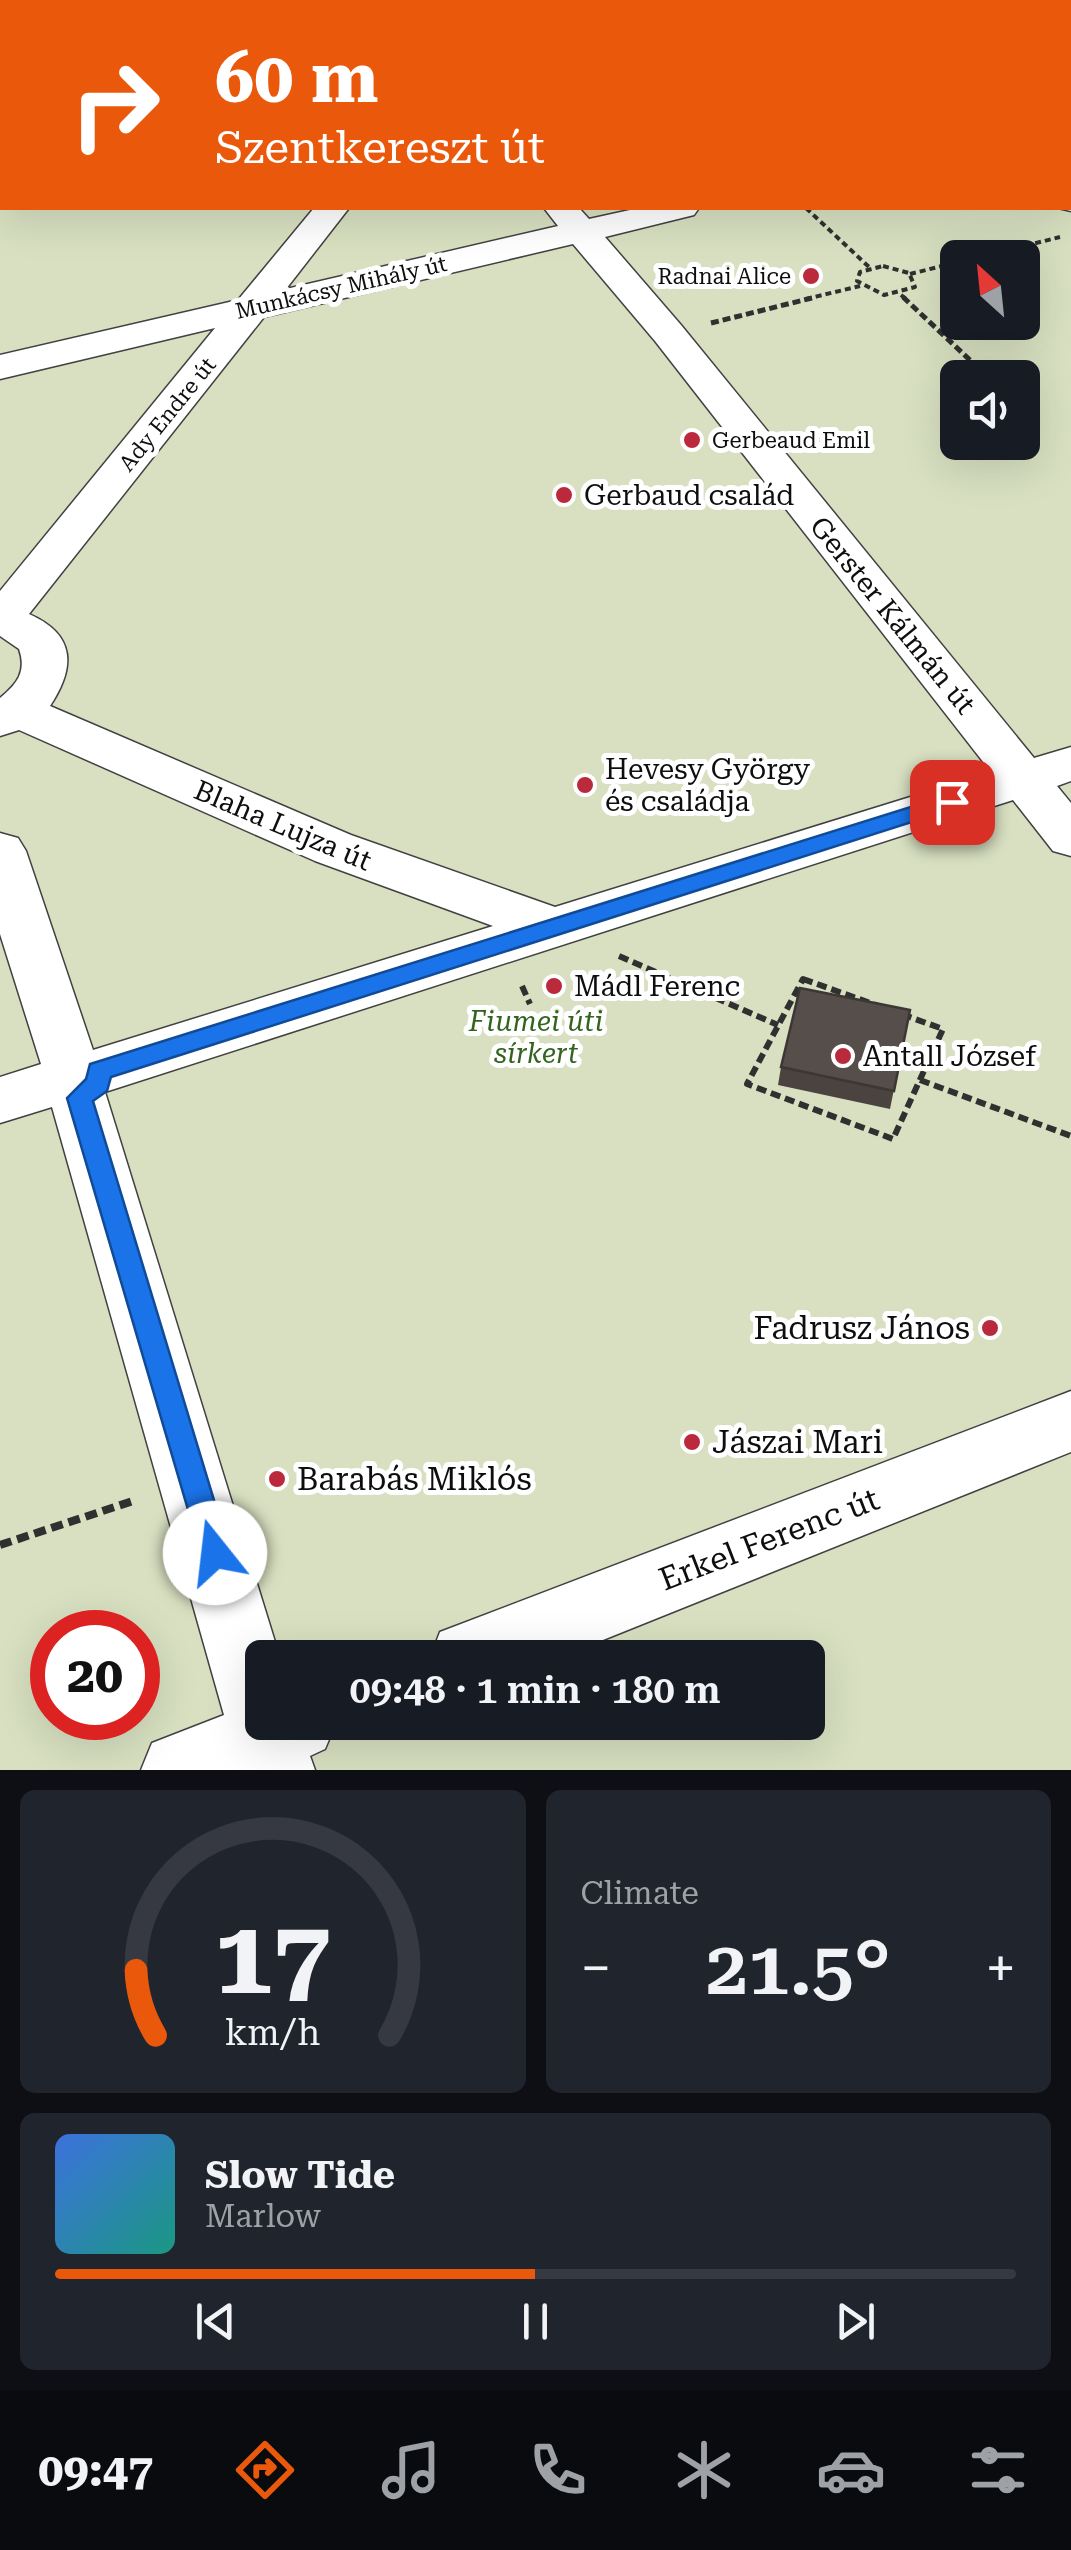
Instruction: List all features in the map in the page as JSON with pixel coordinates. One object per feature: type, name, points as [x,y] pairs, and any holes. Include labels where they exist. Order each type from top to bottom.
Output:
[{"type":"lane","name":"Ady Endre út","points":[[0,619],[330,210]]},
{"type":"lane","name":"Munkácsy Mihály út","points":[[0,367],[253,308],[570,219],[662,210]]},
{"type":"lane","name":"Gerster Kálmán út","points":[[570,219],[1048,772],[1071,838]]},
{"type":"lane","points":[[0,619],[34,635],[44,648],[48,663],[45,679],[9,716]]},
{"type":"lane","name":"Blaha Lujza út","points":[[9,716],[334,848],[553,928]]},
{"type":"lane","points":[[59,1083],[1048,772]]},
{"type":"lane","points":[[0,851],[59,1083],[281,1743],[179,1770]]},
{"type":"lane","name":"Erkel Ferenc út","points":[[512,1640],[1071,1420]]},
{"type":"path","points":[[808,210],[870,268]]},
{"type":"path","points":[[1040,243],[1071,235]]},
{"type":"path","points":[[910,274],[940,266]]},
{"type":"path","points":[[668,333],[860,286],[874,294],[900,294],[916,282],[910,274],[893,267],[870,268],[857,276],[860,286]]},
{"type":"path","points":[[900,294],[969,360]]},
{"type":"path","points":[[553,928],[778,1025]]},
{"type":"path","points":[[802,980],[943,1029],[920,1080],[893,1139],[747,1084],[802,980]]},
{"type":"path","points":[[920,1080],[1071,1136]]},
{"type":"path","points":[[0,1545],[194,1480]]},
{"type":"green space","name":"Fiumei úti sírkert","points":[[0,210],[1071,210],[1071,1770],[0,1770]]},
{"type":"building","name":"Antall József","points":[[800,988],[910,1010],[894,1091],[781,1067]]},
{"type":"place","name":"Radnai Alice","points":[[811,276]]},
{"type":"place","name":"Gerbeaud Emil","points":[[692,440]]},
{"type":"place","name":"Gerbaud család","points":[[564,495]]},
{"type":"place","name":"Hevesy György és családja","points":[[585,785]]},
{"type":"place","name":"Mádl Ferenc","points":[[554,986]]},
{"type":"place","name":"Antall József","points":[[843,1056]]},
{"type":"place","name":"Fadrusz János","points":[[990,1328]]},
{"type":"place","name":"Jászai Mari","points":[[692,1442]]},
{"type":"place","name":"Barabás Miklós","points":[[277,1479]]},
{"type":"route","points":[[215,1553],[80,1098],[98,1084],[99,1071],[952,802]]}]
